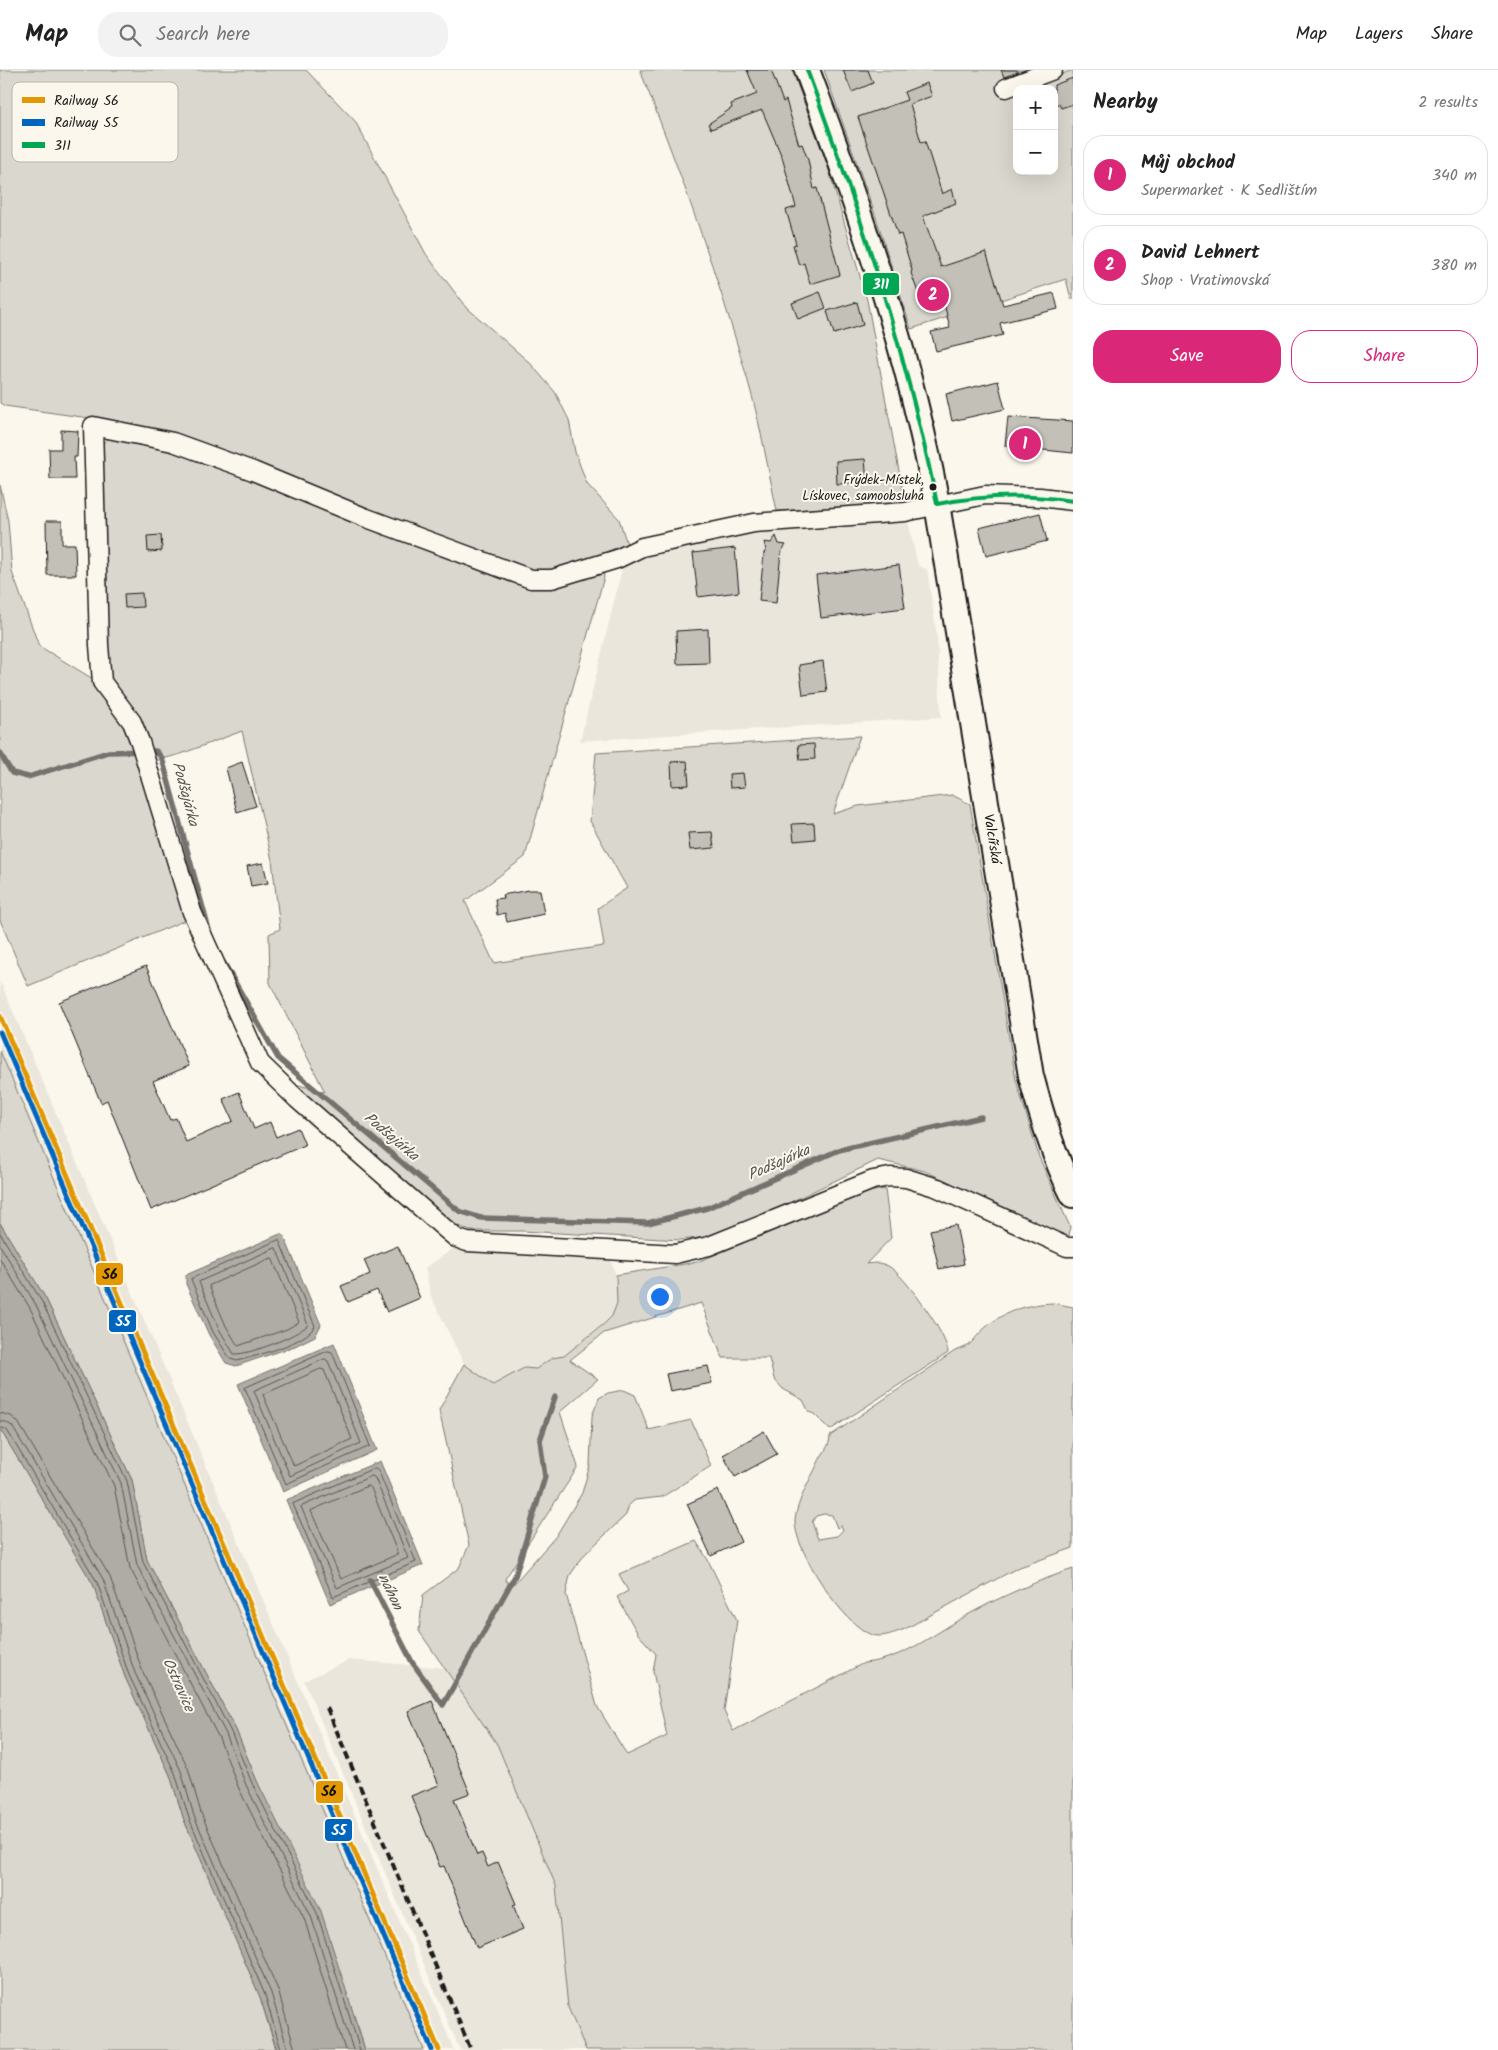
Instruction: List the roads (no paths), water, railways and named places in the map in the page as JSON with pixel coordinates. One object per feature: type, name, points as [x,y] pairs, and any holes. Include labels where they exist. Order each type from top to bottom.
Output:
[{"type":"main road","name":"Valcířská","points":[[807,70],[846,174],[883,286],[907,371],[937,504],[1031,1076],[1058,1165],[1073,1195]]},
{"type":"street","points":[[1006,88],[1053,70]]},
{"type":"street","points":[[1073,501],[998,494],[974,496],[905,512],[754,522],[642,547],[617,559],[552,579],[532,579],[364,517],[253,471],[173,442],[93,426],[98,646],[102,682],[132,722],[140,742],[192,912],[260,1063],[456,1238],[467,1242],[675,1254],[694,1251],[874,1180],[890,1177],[906,1178],[938,1188],[1073,1247]]},
{"type":"water","name":"Ostravice","points":[[0,1223],[46,1299],[132,1480],[147,1560],[236,1730],[257,1781],[321,1911],[365,2050],[277,2050],[260,1997],[184,1820],[170,1775],[125,1677],[93,1584],[0,1429]]},
{"type":"water","points":[[280,1234],[284,1236],[321,1325],[315,1336],[295,1346],[236,1366],[226,1363],[209,1335],[186,1284],[186,1275]]},
{"type":"water","points":[[334,1343],[377,1450],[283,1492],[238,1384]]},
{"type":"water","points":[[380,1461],[423,1565],[330,1604],[286,1500]]},
{"type":"waterway","name":"Podšajárka","points":[[0,753],[12,773],[28,777],[108,752],[156,751],[162,758],[210,934]]},
{"type":"waterway","name":"Podšajárka","points":[[224,963],[278,1058],[459,1211],[481,1218],[648,1223],[707,1208],[839,1150],[981,1117]]},
{"type":"waterway","name":"náhon","points":[[370,1580],[412,1662],[443,1705],[515,1576],[545,1477],[540,1440],[555,1397]]},
{"type":"railway","points":[[327,1708],[471,2050]]},
{"type":"rail line","name":"S6","points":[[0,1016],[439,2050]]},
{"type":"rail line","name":"S5","points":[[0,1032],[432,2050]]},
{"type":"place","name":"David Lehnert","points":[[933,295]]},
{"type":"place","name":"Můj obchod","points":[[1025,444]]},
{"type":"place","name":"Frýdek-Místek, Lískovec, samoobsluha","points":[[933,487]]}]
